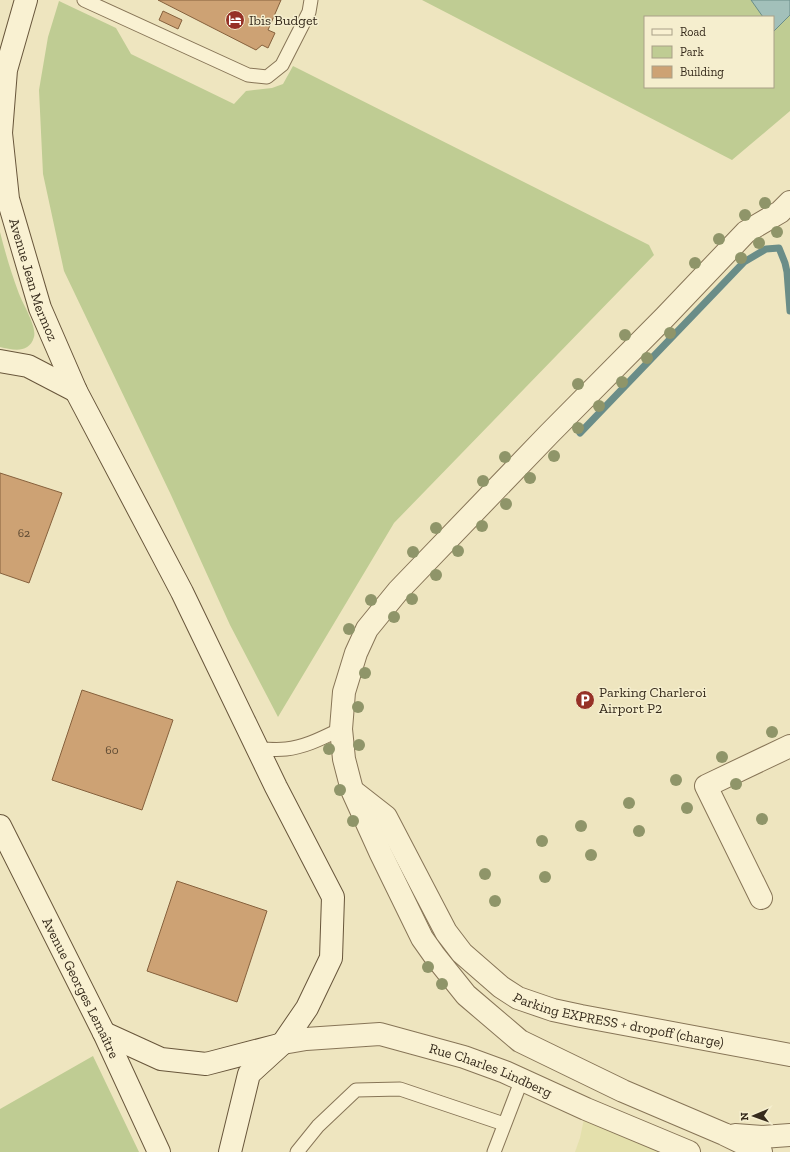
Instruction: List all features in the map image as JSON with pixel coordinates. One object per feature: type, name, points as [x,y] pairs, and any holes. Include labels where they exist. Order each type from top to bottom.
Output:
[{"type":"street","name":"Avenue Jean Mermoz","points":[[26,0],[6,70],[1,133],[8,199],[40,308],[76,391],[182,592],[258,749],[333,897],[331,958],[307,1008],[283,1043]]},
{"type":"street","points":[[761,1152],[724,1134],[623,1091],[520,1041],[466,995],[434,956],[422,938],[352,790],[344,759],[342,728],[344,692],[356,653],[367,629],[398,591],[746,232],[780,212],[790,202]]},
{"type":"street","points":[[0,361],[28,366],[76,391]]},
{"type":"street","points":[[761,898],[706,786],[790,746]]},
{"type":"street","name":"Parking EXPRESS + dropoff (charge)","points":[[352,790],[386,817],[446,932],[462,953],[501,987],[518,998],[554,1010],[790,1054]]},
{"type":"street","name":"Avenue Georges Lemaître","points":[[0,826],[104,1033],[158,1152]]},
{"type":"street","points":[[434,956],[446,932]]},
{"type":"street","name":"Rue Charles Lindberg","points":[[104,1033],[161,1060],[206,1064],[283,1043],[306,1039],[380,1034],[464,1057],[505,1072],[586,1109],[689,1152]]},
{"type":"street","points":[[230,1152],[249,1074],[283,1043]]},
{"type":"street","points":[[724,1134],[762,1137],[790,1135]]},
{"type":"lane","points":[[84,0],[248,75],[267,76],[282,65],[309,12],[311,0]]},
{"type":"lane","points":[[258,749],[292,748],[315,742],[342,728]]},
{"type":"lane","points":[[494,1152],[522,1079]]},
{"type":"lane","points":[[297,1152],[318,1126],[356,1090],[400,1088],[504,1124]]},
{"type":"shaded area","points":[[586,1109],[689,1152],[575,1152],[580,1138]]},
{"type":"green space","points":[[422,0],[790,0],[790,111],[732,160]]},
{"type":"green space","points":[[59,1],[116,28],[131,54],[234,104],[246,91],[272,88],[283,84],[293,66],[649,245],[654,255],[394,523],[278,717],[230,625],[171,495],[64,271],[43,174],[39,90],[48,37]]},
{"type":"green space","points":[[0,232],[13,277],[34,332],[32,342],[20,350],[0,347]]},
{"type":"green space","points":[[93,1056],[139,1152],[0,1152],[0,1109]]},
{"type":"water","points":[[751,0],[790,0],[790,15],[774,31],[774,16],[762,16]]},
{"type":"building","name":"Ibis Budget","points":[[158,0],[281,0],[268,30],[275,33],[268,48],[262,45],[256,50]]},
{"type":"building","points":[[163,11],[182,20],[178,29],[159,20]]},
{"type":"building","points":[[0,473],[62,493],[29,583],[0,573]]},
{"type":"building","points":[[82,690],[173,720],[142,810],[52,780]]},
{"type":"building","points":[[177,881],[267,911],[237,1002],[147,971]]},
{"type":"waterway","points":[[580,433],[744,262],[766,249],[779,248],[785,263],[790,311]]},
{"type":"place","name":"Ibis Budget","points":[[235,20]]},
{"type":"place","name":"Parking Charleroi Airport P2","points":[[585,700]]}]
